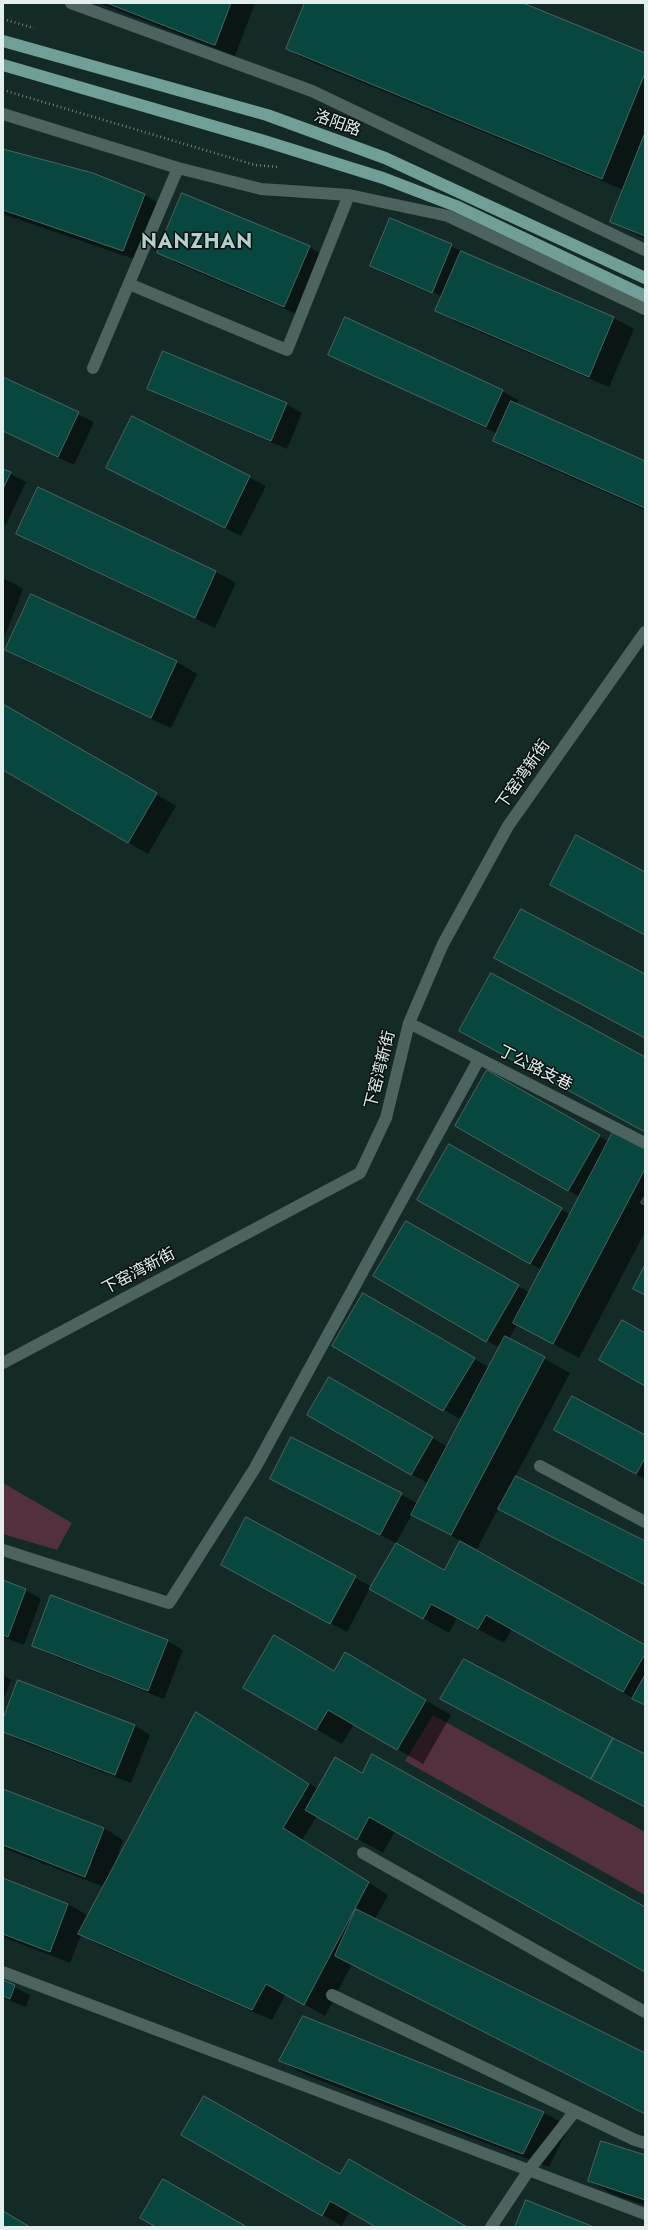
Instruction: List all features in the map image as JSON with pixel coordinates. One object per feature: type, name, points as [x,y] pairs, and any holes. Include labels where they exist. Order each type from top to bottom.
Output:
[{"type":"main road","name":"洛阳路","points":[[3,41],[267,115],[385,158],[645,278]]},
{"type":"main road","points":[[3,65],[261,140],[383,178],[456,206],[645,296]]},
{"type":"street","name":"洛阳路","points":[[71,3],[312,91],[645,250]]},
{"type":"street","points":[[3,114],[178,168],[261,189],[349,195],[448,216],[645,309]]},
{"type":"street","points":[[92,368],[178,168]]},
{"type":"street","points":[[129,284],[287,350],[349,195]]},
{"type":"street","name":"下窑湾新街","points":[[3,1363],[360,1173],[386,1118],[410,1023],[443,944],[508,826],[645,632]]},
{"type":"street","name":"丁公路支巷","points":[[410,1023],[645,1143]]},
{"type":"street","points":[[3,1550],[169,1603],[255,1468],[479,1059]]},
{"type":"street","points":[[540,1466],[645,1522]]},
{"type":"street","points":[[363,1853],[645,2012]]},
{"type":"street","points":[[3,1972],[645,2214]]},
{"type":"street","points":[[332,1995],[645,2143]]},
{"type":"street","points":[[491,2227],[529,2170],[575,2111]]},
{"type":"shaded area","points":[[3,1483],[72,1523],[57,1550],[3,1534]]},
{"type":"shaded area","points":[[433,1715],[645,1832],[645,1895],[405,1761]]},
{"type":"building","points":[[107,3],[231,3],[215,45]]},
{"type":"building","points":[[305,3],[523,3],[645,53],[645,73],[602,179],[286,49]]},
{"type":"building","points":[[645,133],[645,236],[610,222]]},
{"type":"building","points":[[3,149],[93,173],[145,194],[123,251],[3,210]]},
{"type":"building","points":[[182,193],[310,246],[284,307],[157,253]]},
{"type":"building","points":[[390,218],[452,244],[432,293],[370,266]]},
{"type":"building","points":[[461,251],[614,317],[589,377],[435,311]]},
{"type":"building","points":[[345,317],[503,390],[486,427],[328,355]]},
{"type":"building","points":[[163,351],[287,403],[271,441],[147,389]]},
{"type":"building","points":[[3,377],[79,412],[58,457],[3,431]]},
{"type":"building","points":[[511,401],[645,461],[645,508],[493,441]]},
{"type":"building","points":[[132,416],[250,476],[225,528],[106,468]]},
{"type":"building","points":[[3,469],[11,472],[3,489]]},
{"type":"building","points":[[38,487],[216,571],[195,618],[16,534]]},
{"type":"building","points":[[31,594],[177,661],[151,718],[5,650]]},
{"type":"building","points":[[3,704],[157,793],[128,843],[3,770]]},
{"type":"building","points":[[576,835],[645,872],[645,935],[550,885]]},
{"type":"building","points":[[521,909],[645,974],[645,1038],[494,958]]},
{"type":"building","points":[[491,973],[645,1057],[645,1132],[459,1031]]},
{"type":"building","points":[[487,1070],[600,1135],[568,1191],[455,1126]]},
{"type":"building","points":[[613,1132],[645,1149],[645,1169],[553,1344],[513,1323]]},
{"type":"building","points":[[449,1144],[562,1208],[530,1264],[417,1200]]},
{"type":"building","points":[[645,1196],[645,1205],[641,1203]]},
{"type":"building","points":[[406,1221],[519,1285],[486,1342],[373,1276]]},
{"type":"building","points":[[645,1265],[645,1295],[633,1289]]},
{"type":"building","points":[[363,1293],[475,1358],[443,1411],[332,1346]]},
{"type":"building","points":[[622,1320],[645,1333],[645,1386],[599,1360]]},
{"type":"building","points":[[505,1336],[545,1357],[451,1535],[411,1515]]},
{"type":"building","points":[[329,1377],[433,1437],[411,1475],[307,1415]]},
{"type":"building","points":[[572,1396],[645,1435],[645,1458],[636,1474],[554,1430]]},
{"type":"building","points":[[291,1437],[402,1493],[380,1535],[270,1479]]},
{"type":"building","points":[[516,1476],[645,1541],[645,1585],[498,1509]]},
{"type":"building","points":[[246,1517],[356,1576],[330,1624],[221,1565]]},
{"type":"building","points":[[460,1541],[645,1645],[645,1654],[623,1692],[486,1615],[478,1629],[431,1604],[423,1619],[369,1589],[396,1543],[444,1570]]},
{"type":"building","points":[[3,1580],[26,1589],[8,1637],[3,1635]]},
{"type":"building","points":[[51,1595],[168,1640],[148,1691],[32,1646]]},
{"type":"building","points":[[274,1635],[334,1671],[345,1652],[426,1700],[397,1750],[328,1710],[316,1730],[243,1688]]},
{"type":"building","points":[[464,1659],[613,1738],[591,1779],[440,1699]]},
{"type":"building","points":[[645,1675],[645,1705],[632,1699]]},
{"type":"building","points":[[18,1680],[135,1725],[115,1775],[3,1732],[3,1719]]},
{"type":"building","points":[[196,1712],[309,1784],[283,1828],[369,1882],[304,2005],[266,1984],[252,2010],[78,1934]]},
{"type":"building","points":[[613,1738],[645,1754],[645,1807],[591,1779]]},
{"type":"building","points":[[372,1754],[645,1907],[645,1972],[369,1817],[357,1840],[305,1810],[335,1757],[362,1773]]},
{"type":"building","points":[[3,1789],[104,1828],[85,1877],[3,1845]]},
{"type":"building","points":[[3,1878],[68,1904],[50,1952],[3,1934]]},
{"type":"building","points":[[356,1909],[645,2053],[645,2114],[335,1956]]},
{"type":"building","points":[[3,1980],[15,1985],[10,1999],[3,1996]]},
{"type":"building","points":[[303,2016],[544,2112],[523,2154],[279,2061]]},
{"type":"building","points":[[204,2096],[340,2174],[349,2159],[467,2227],[376,2227],[330,2201],[322,2216],[181,2135]]},
{"type":"building","points":[[601,2141],[645,2155],[645,2200],[588,2181]]},
{"type":"building","points":[[163,2179],[247,2227],[156,2227],[140,2218]]},
{"type":"building","points":[[526,2200],[594,2227],[515,2227]]},
{"type":"building","points":[[3,2211],[30,2227],[3,2227]]},
{"type":"district","name":"NANZHAN","points":[[197,243]]}]
